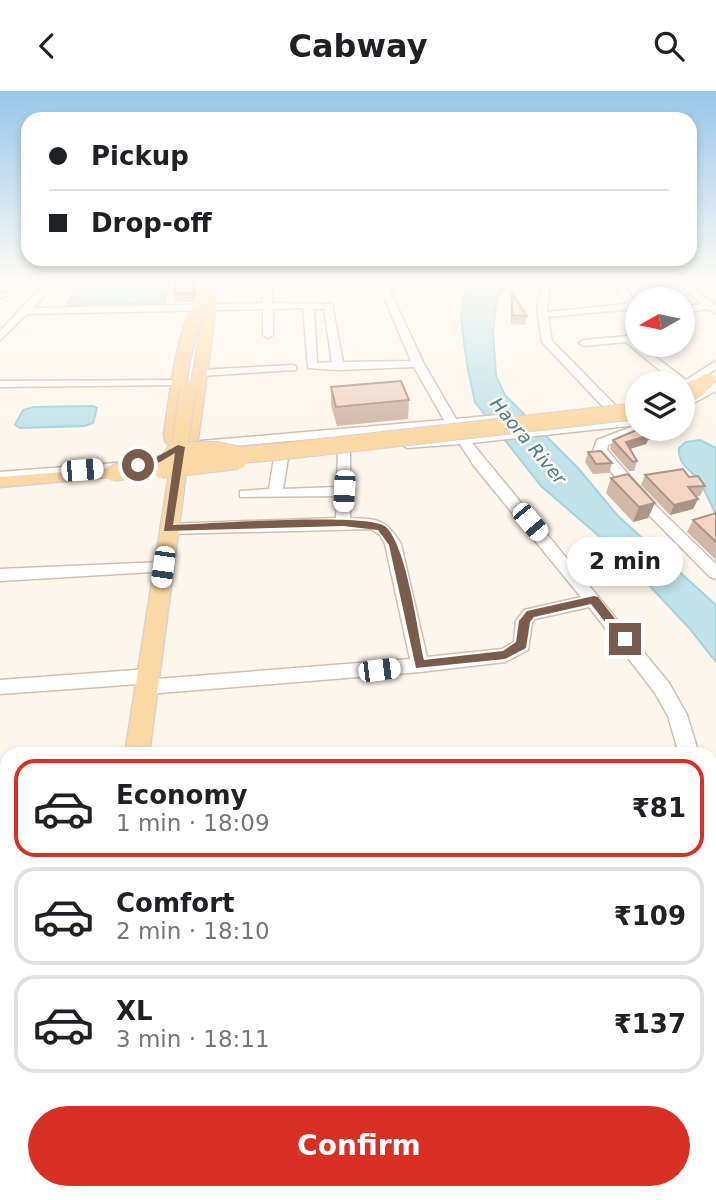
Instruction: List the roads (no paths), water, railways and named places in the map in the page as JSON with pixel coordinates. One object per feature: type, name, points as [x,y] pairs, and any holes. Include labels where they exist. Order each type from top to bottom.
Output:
[{"type":"main road","points":[[181,447],[173,440],[172,434],[198,330]]},
{"type":"main road","points":[[174,465],[181,447],[190,439],[202,330]]},
{"type":"main road","points":[[184,385],[194,434],[217,450]]},
{"type":"main road","points":[[138,747],[168,529],[174,465],[180,444],[184,385]]},
{"type":"main road","points":[[695,386],[714,387]]},
{"type":"main road","points":[[0,482],[240,460],[625,412]]},
{"type":"main road","points":[[113,473],[174,465],[192,450],[279,455]]},
{"type":"street","points":[[268,330],[268,335]]},
{"type":"street","points":[[309,330],[311,364],[318,367],[418,364]]},
{"type":"street","points":[[333,330],[338,367]]},
{"type":"street","points":[[403,330],[418,364],[472,440],[479,463],[594,600],[662,688],[677,715],[687,747]]},
{"type":"street","points":[[549,330],[547,342],[611,408]]},
{"type":"street","points":[[584,343],[628,339],[667,371]]},
{"type":"street","points":[[695,379],[716,364]]},
{"type":"street","points":[[199,373],[292,368]]},
{"type":"street","points":[[0,384],[184,385]]},
{"type":"street","points":[[695,386],[714,387]]},
{"type":"street","points":[[695,398],[714,387]]},
{"type":"street","points":[[0,476],[138,465],[156,460],[181,447],[625,406]]},
{"type":"street","points":[[0,488],[174,465],[472,440],[625,424]]},
{"type":"street","points":[[625,433],[602,443],[600,451],[652,510],[716,572]]},
{"type":"street","points":[[343,523],[345,450]]},
{"type":"street","points":[[275,493],[279,455]]},
{"type":"street","points":[[244,494],[344,491]]},
{"type":"street","points":[[168,529],[374,524],[390,536],[420,665]]},
{"type":"street","points":[[0,575],[163,567]]},
{"type":"street","points":[[0,687],[271,679],[505,655],[522,645],[524,621],[530,614],[594,600]]},
{"type":"water","name":"Haora River","points":[[462,330],[493,330],[496,376],[505,395],[578,468],[618,516],[716,605],[716,662],[689,628],[622,556],[541,486],[475,402]]},
{"type":"water","points":[[33,407],[97,408],[93,423],[85,426],[20,428],[15,425],[23,410]]},
{"type":"water","points":[[700,440],[716,448],[716,515],[700,482],[683,463],[679,454],[679,448],[686,442]]}]
